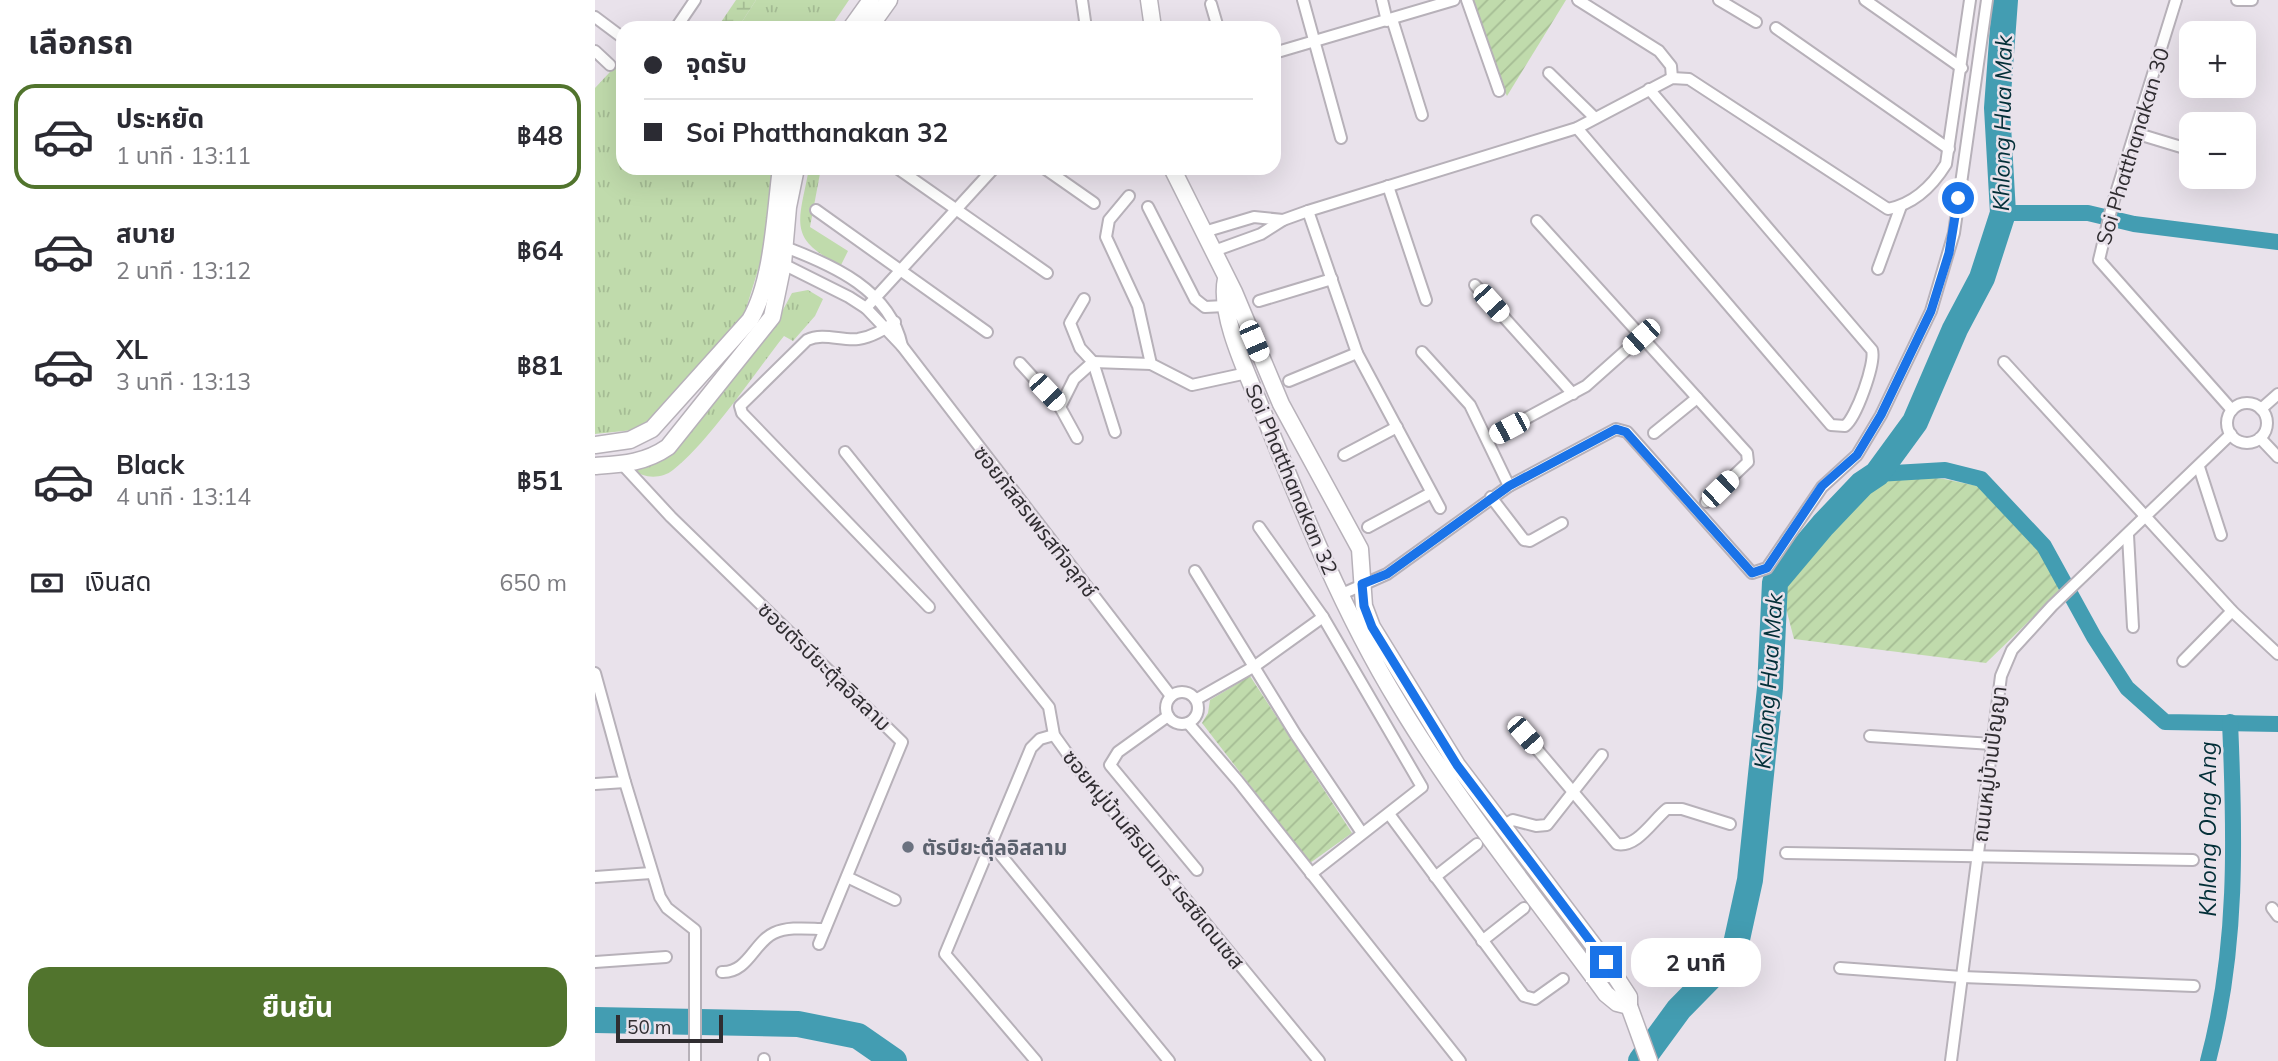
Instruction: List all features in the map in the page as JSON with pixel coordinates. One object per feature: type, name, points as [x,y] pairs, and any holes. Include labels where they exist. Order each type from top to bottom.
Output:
[{"type":"street","points":[[681,21],[695,0]]},
{"type":"street","points":[[856,21],[871,0]]},
{"type":"street","points":[[874,21],[889,0]]},
{"type":"street","points":[[1082,0],[1085,21]]},
{"type":"street","points":[[1303,0],[1341,138]]},
{"type":"street","points":[[1381,0],[1422,115]]},
{"type":"street","points":[[1281,51],[1454,0]]},
{"type":"street","points":[[1467,0],[1499,91]]},
{"type":"street","points":[[1578,0],[1659,51],[1667,59],[1672,78]]},
{"type":"street","points":[[1719,0],[1756,22]]},
{"type":"street","points":[[1865,0],[1962,68]]},
{"type":"street","points":[[1214,251],[1261,234],[1283,220],[1308,211],[1577,128],[1672,78],[1689,79],[1888,209],[1901,206],[1936,180],[1946,164],[1971,0]]},
{"type":"street","points":[[1342,594],[1387,574],[1509,486],[1616,429],[1621,429],[1752,573],[1767,568],[1822,486],[1857,455],[1881,415],[1931,311],[1954,233],[1987,0]]},
{"type":"street","name":"Soi Phatthanakan 30","points":[[2176,0],[2099,251],[2104,268],[2232,410]]},
{"type":"street","points":[[2237,0],[2252,0]]},
{"type":"street","points":[[1153,1],[1153,21]]},
{"type":"street","points":[[1211,4],[1217,21]]},
{"type":"street","points":[[595,17],[616,33]]},
{"type":"street","points":[[1776,28],[1949,149]]},
{"type":"street","points":[[595,51],[610,65]]},
{"type":"street","points":[[1549,73],[1595,118]]},
{"type":"street","points":[[1577,128],[1831,425],[1845,426],[1853,418],[1873,363],[1872,350],[1649,89]]},
{"type":"street","points":[[2135,133],[2179,146]]},
{"type":"street","points":[[595,445],[644,435],[674,408],[750,320],[777,253],[781,175]]},
{"type":"street","points":[[595,466],[654,457],[668,447],[767,327],[777,253],[794,175]]},
{"type":"street","points":[[907,175],[1047,273]]},
{"type":"street","points":[[866,308],[987,175]]},
{"type":"street","points":[[1054,175],[1094,203]]},
{"type":"street","name":"Soi Phatthanakan 32","points":[[1176,175],[1234,292],[1281,404],[1360,548],[1364,606],[1382,644],[1457,765],[1606,962],[1629,997],[1649,1061]]},
{"type":"street","points":[[1388,186],[1426,300]]},
{"type":"street","points":[[1129,196],[1109,220],[1106,237],[1138,306],[1151,364]]},
{"type":"street","points":[[1878,269],[1901,206]]},
{"type":"street","points":[[1148,207],[1195,299],[1205,307],[1225,306]]},
{"type":"street","points":[[816,210],[987,332]]},
{"type":"street","points":[[1308,211],[1357,353],[1440,508]]},
{"type":"street","points":[[1204,232],[1254,217],[1283,220]]},
{"type":"street","points":[[1537,221],[1749,456],[1748,462],[1706,502]]},
{"type":"street","name":"ซอยภัสสรเพรสทีจลุกซ์","points":[[777,253],[838,270],[876,297],[895,322],[902,346]]},
{"type":"street","name":"ซอยภัสสรเพรสทีจลุกซ์","points":[[777,253],[866,308],[883,330],[902,346],[1171,696]]},
{"type":"street","name":"Soi Phatthanakan 32","points":[[1226,279],[1222,297],[1247,373],[1342,594],[1398,703],[1448,777],[1606,994],[1633,1011]]},
{"type":"street","points":[[1259,301],[1332,279]]},
{"type":"street","points":[[1475,285],[1573,394]]},
{"type":"street","points":[[1084,299],[1070,323],[1080,348],[1093,362],[1115,432]]},
{"type":"street","points":[[895,322],[883,330],[859,339],[814,337],[807,340],[740,406],[742,413],[929,607]]},
{"type":"street","points":[[1488,439],[1592,382],[1641,337]]},
{"type":"street","points":[[1422,352],[1470,405],[1509,486]]},
{"type":"street","points":[[1289,381],[1357,353]]},
{"type":"street","points":[[1060,407],[1074,379],[1093,362],[1151,364],[1192,385],[1247,373]]},
{"type":"street","points":[[2004,362],[2232,611],[2278,654]]},
{"type":"street","points":[[1020,363],[1060,407],[1077,438]]},
{"type":"street","points":[[2261,410],[2278,394]]},
{"type":"street","points":[[1654,433],[1697,398]]},
{"type":"street","points":[[2243,404],[2261,410],[2267,421],[2260,438],[2248,443],[2231,435],[2228,422],[2232,410],[2243,404]]},
{"type":"street","points":[[1344,455],[1397,427]]},
{"type":"street","name":"ถนนหมู่บ้านปัญญา","points":[[1951,1061],[2001,676],[2013,650],[2052,606],[2231,435]]},
{"type":"street","points":[[2260,438],[2278,457]]},
{"type":"street","name":"ซอยหมู่บ้านศิรนินทร์ เรสซิเดนเซส","points":[[845,452],[1049,707],[1054,734],[1077,767],[1318,1061]]},
{"type":"street","name":"ซอยตัรบียะตุ้ลอิสลาม","points":[[622,464],[671,517],[902,742],[819,944]]},
{"type":"street","points":[[2199,467],[2221,535]]},
{"type":"street","points":[[1367,527],[1431,493]]},
{"type":"street","points":[[1491,497],[1524,540],[1530,541],[1562,523]]},
{"type":"street","points":[[1259,527],[1323,617],[1421,780],[1422,787],[1418,792],[1311,874]]},
{"type":"street","points":[[2128,535],[2133,627]]},
{"type":"street","points":[[1195,571],[1296,735],[1362,833]]},
{"type":"street","points":[[2183,661],[2232,611]]},
{"type":"street","points":[[1196,699],[1255,666],[1323,617]]},
{"type":"street","points":[[595,673],[598,693],[650,873],[667,908],[695,929],[695,1061]]},
{"type":"street","points":[[1185,691],[1196,699],[1198,713],[1188,723],[1177,723],[1168,716],[1166,705],[1171,696],[1185,691]]},
{"type":"street","points":[[1168,716],[1118,752],[1110,765],[1197,870]]},
{"type":"street","points":[[1188,723],[1238,781],[1460,1061]]},
{"type":"street","points":[[1036,1061],[944,954],[1031,747],[1040,739],[1054,734]]},
{"type":"street","points":[[1525,735],[1617,844],[1625,845],[1635,840],[1667,809],[1682,809],[1730,824]]},
{"type":"street","points":[[1870,736],[1992,744]]},
{"type":"street","points":[[1502,826],[1513,820],[1536,826],[1547,825],[1602,755]]},
{"type":"street","points":[[595,784],[625,782]]},
{"type":"street","points":[[1389,814],[1518,990],[1529,999],[1535,999],[1563,979]]},
{"type":"street","points":[[991,843],[1169,1061]]},
{"type":"street","points":[[1435,877],[1477,844]]},
{"type":"street","points":[[1786,853],[2193,860]]},
{"type":"street","points":[[595,877],[650,873]]},
{"type":"street","points":[[847,877],[895,900]]},
{"type":"street","points":[[1482,941],[1524,908]]},
{"type":"street","points":[[722,972],[736,970],[773,933],[792,929],[825,929]]},
{"type":"street","points":[[595,962],[666,957]]},
{"type":"street","points":[[1840,968],[1962,977],[2194,986]]},
{"type":"green space","points":[[736,0],[756,0],[742,21],[722,21]]},
{"type":"green space","points":[[756,0],[849,0],[835,21],[742,21]]},
{"type":"green space","points":[[1472,0],[1566,0],[1507,96],[1504,90]]},
{"type":"green space","points":[[616,66],[616,175],[774,177],[763,254],[745,312],[654,418],[633,430],[595,434],[595,88]]},
{"type":"green space","points":[[808,175],[820,175],[810,227],[848,251],[841,265],[811,246],[804,237],[800,215]]},
{"type":"green space","points":[[808,290],[823,299],[815,316],[793,341],[784,336],[716,425],[687,458],[669,473],[658,476],[642,475],[633,469],[655,463],[677,448],[770,334],[792,293]]},
{"type":"green space","points":[[1885,473],[1944,479],[1992,489],[2066,585],[1986,663],[1794,639],[1781,589],[1823,525]]},
{"type":"green space","points":[[1250,676],[1352,833],[1310,863],[1202,723],[1208,713],[1210,700]]},
{"type":"waterway","name":"Khlong Hua Mak","points":[[1641,1061],[1679,1009],[1734,953],[1750,880],[1770,688],[1775,582],[1823,525],[1862,484],[1877,474],[1915,422],[1955,329],[1982,278],[2003,213],[1997,108],[2005,0]]},
{"type":"waterway","points":[[2003,213],[2088,213],[2134,224],[2278,242]]},
{"type":"waterway","points":[[1877,474],[1945,470],[1981,479],[2044,546],[2094,637],[2127,688],[2165,722],[2278,724]]},
{"type":"waterway","name":"Khlong Ong Ang","points":[[2208,1061],[2225,977],[2232,893],[2230,722]]},
{"type":"waterway","name":"Khlong Hua Mak","points":[[595,1020],[798,1024],[858,1036],[894,1061]]},
{"type":"place","name":"ตัรบียะตุ้ลอิสลาม","points":[[908,847]]},
{"type":"route","points":[[1606,962],[1457,765],[1372,627],[1364,606],[1362,584],[1387,574],[1509,486],[1616,429],[1626,432],[1752,573],[1767,568],[1822,486],[1838,469],[1857,455],[1881,415],[1931,311],[1954,233],[1958,198]]}]
